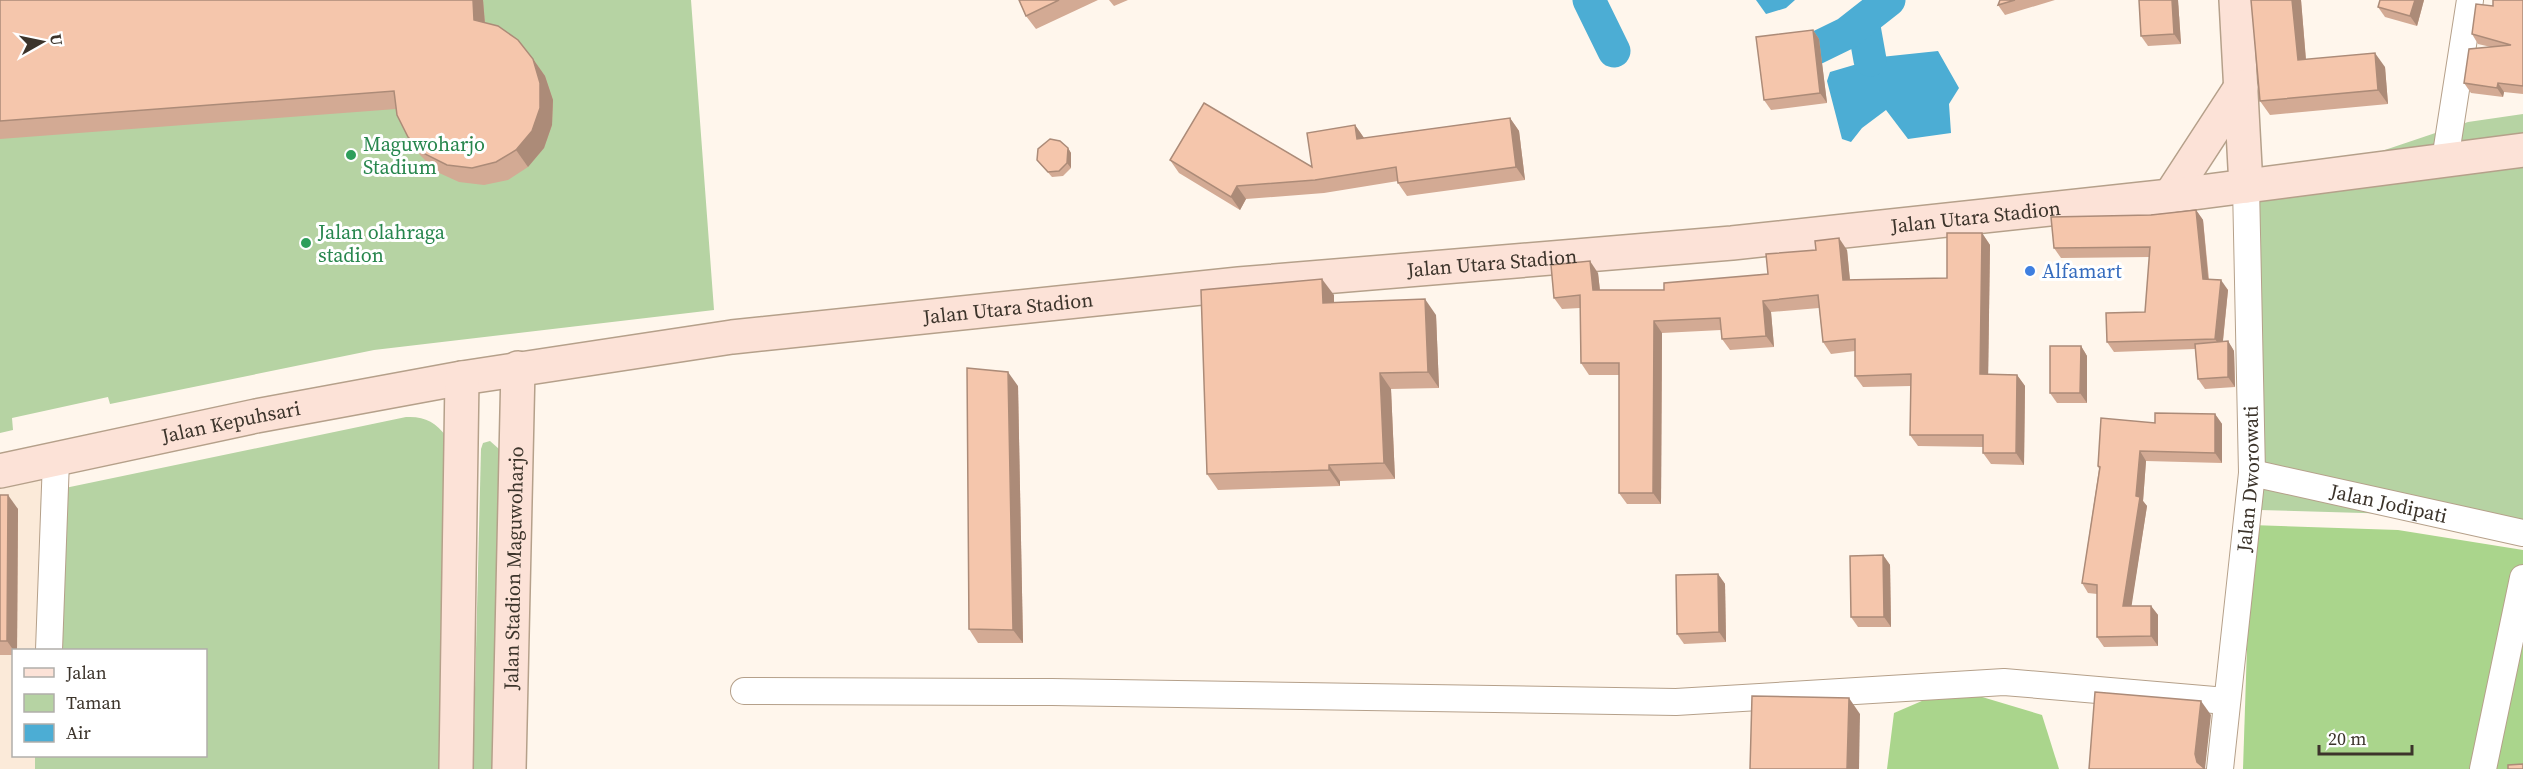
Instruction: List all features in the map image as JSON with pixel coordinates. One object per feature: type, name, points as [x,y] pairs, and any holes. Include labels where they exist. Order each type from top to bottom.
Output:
[{"type":"street","points":[[2236,0],[2246,186]]},
{"type":"street","points":[[2445,160],[2470,0]]},
{"type":"street","points":[[2170,196],[2241,87]]},
{"type":"street","name":"Jalan Utara Stadion","points":[[462,378],[732,337],[1124,296],[1732,243],[2170,196],[2523,150]]},
{"type":"street","name":"Jalan Dworowati","points":[[2220,769],[2252,473],[2246,186]]},
{"type":"street","name":"Jalan Stadion Maguwoharjo","points":[[509,769],[518,368]]},
{"type":"street","points":[[456,769],[462,378]]},
{"type":"street","name":"Jalan Kepuhsari","points":[[0,471],[256,416],[462,378]]},
{"type":"street","points":[[49,649],[56,460]]},
{"type":"street","name":"Jalan Jodipati","points":[[2252,473],[2523,533]]},
{"type":"street","points":[[2482,769],[2523,578]]},
{"type":"street","points":[[744,691],[1052,692],[1676,702],[2004,682],[2226,701]]},
{"type":"shaded area","points":[[56,460],[46,649],[12,649],[12,757],[41,757],[40,769],[0,769],[0,471]]},
{"type":"green space","name":"Maguwoharjo Stadium","points":[[0,0],[691,0],[714,310],[374,350],[110,404],[108,397],[12,418],[13,430],[0,433]]},
{"type":"green space","points":[[2523,114],[2523,522],[2499,517],[2260,510],[2257,193],[2468,122]]},
{"type":"green space","points":[[406,417],[429,421],[438,427],[447,437],[440,769],[35,769],[35,757],[207,757],[207,649],[37,649],[41,496],[65,488]]},
{"type":"green space","points":[[490,441],[499,449],[492,769],[473,769],[481,449],[483,443]]},
{"type":"green space","points":[[2251,525],[2398,530],[2523,550],[2523,769],[2243,769]]},
{"type":"green space","points":[[1952,688],[2042,715],[2059,769],[1887,769],[1894,713]]},
{"type":"water","points":[[1756,0],[1795,0],[1786,8],[1766,14]]},
{"type":"water","points":[[1938,51],[1959,88],[1949,104],[1951,133],[1908,139],[1886,110],[1862,128],[1851,142],[1842,139],[1827,81],[1830,72],[1881,57]]},
{"type":"building","points":[[0,0],[473,0],[474,20],[498,26],[518,40],[533,59],[540,83],[540,108],[532,131],[516,150],[496,162],[472,168],[447,165],[425,154],[408,137],[397,115],[394,91],[0,121]]},
{"type":"building","points":[[1019,0],[1059,0],[1026,16]]},
{"type":"building","points":[[2000,0],[2015,0],[1998,5]]},
{"type":"building","points":[[2139,0],[2172,0],[2174,34],[2141,36]]},
{"type":"building","points":[[2251,0],[2292,0],[2298,60],[2375,53],[2378,90],[2260,101]]},
{"type":"building","points":[[2380,0],[2415,0],[2410,16],[2378,7]]},
{"type":"building","points":[[2493,0],[2523,0],[2523,86],[2498,83],[2497,88],[2464,83],[2469,49],[2511,45],[2472,34],[2476,4],[2493,6]]},
{"type":"building","points":[[1813,30],[1820,93],[1764,100],[1756,37]]},
{"type":"building","points":[[1204,103],[1312,167],[1307,133],[1355,125],[1357,139],[1510,118],[1516,167],[1398,183],[1396,167],[1315,180],[1237,186],[1231,197],[1170,160]]},
{"type":"building","points":[[1050,139],[1060,141],[1068,148],[1067,163],[1059,171],[1048,172],[1037,160],[1038,149]]},
{"type":"building","points":[[2196,210],[2203,279],[2221,280],[2215,339],[2107,342],[2106,313],[2145,312],[2150,247],[2054,248],[2051,217],[2151,215]]},
{"type":"building","points":[[1947,233],[1982,233],[1980,374],[2017,375],[2016,453],[1983,453],[1983,435],[1910,435],[1911,374],[1855,376],[1855,339],[1823,342],[1818,295],[1763,301],[1766,336],[1722,339],[1720,318],[1654,321],[1653,493],[1619,493],[1619,363],[1581,363],[1580,295],[1554,298],[1551,265],[1590,261],[1593,290],[1664,290],[1664,283],[1768,274],[1766,254],[1816,250],[1815,241],[1839,238],[1843,280],[1947,278]]},
{"type":"building","points":[[1322,279],[1323,303],[1425,299],[1428,372],[1380,373],[1384,463],[1329,465],[1329,470],[1207,474],[1201,290]]},
{"type":"building","points":[[2228,341],[2228,377],[2198,379],[2195,344]]},
{"type":"building","points":[[2050,346],[2081,346],[2080,393],[2050,393]]},
{"type":"building","points":[[967,368],[1008,372],[1013,630],[969,629]]},
{"type":"building","points":[[2155,413],[2215,414],[2215,453],[2140,451],[2136,496],[2140,497],[2123,606],[2151,606],[2151,636],[2097,637],[2097,585],[2082,583],[2100,467],[2098,466],[2101,418],[2155,423]]},
{"type":"building","points":[[0,495],[8,495],[7,641],[0,641]]},
{"type":"building","points":[[1883,555],[1884,617],[1851,617],[1850,556]]},
{"type":"building","points":[[1718,574],[1719,632],[1677,634],[1676,575]]},
{"type":"building","points":[[2095,692],[2201,701],[2195,754],[2197,762],[2205,769],[2089,769]]},
{"type":"building","points":[[1752,696],[1849,698],[1847,769],[1750,769]]},
{"type":"building","points":[[2523,764],[2523,769],[2508,769],[2508,765]]},
{"type":"waterway","points":[[1589,0],[1614,51]]},
{"type":"waterway","points":[[1806,53],[1847,33],[1889,0]]},
{"type":"waterway","points":[[1863,21],[1870,60]]},
{"type":"place","name":"Maguwoharjo Stadium","points":[[351,155]]},
{"type":"place","name":"Jalan olahraga stadion","points":[[306,243]]},
{"type":"place","name":"Alfamart","points":[[2030,271]]}]
